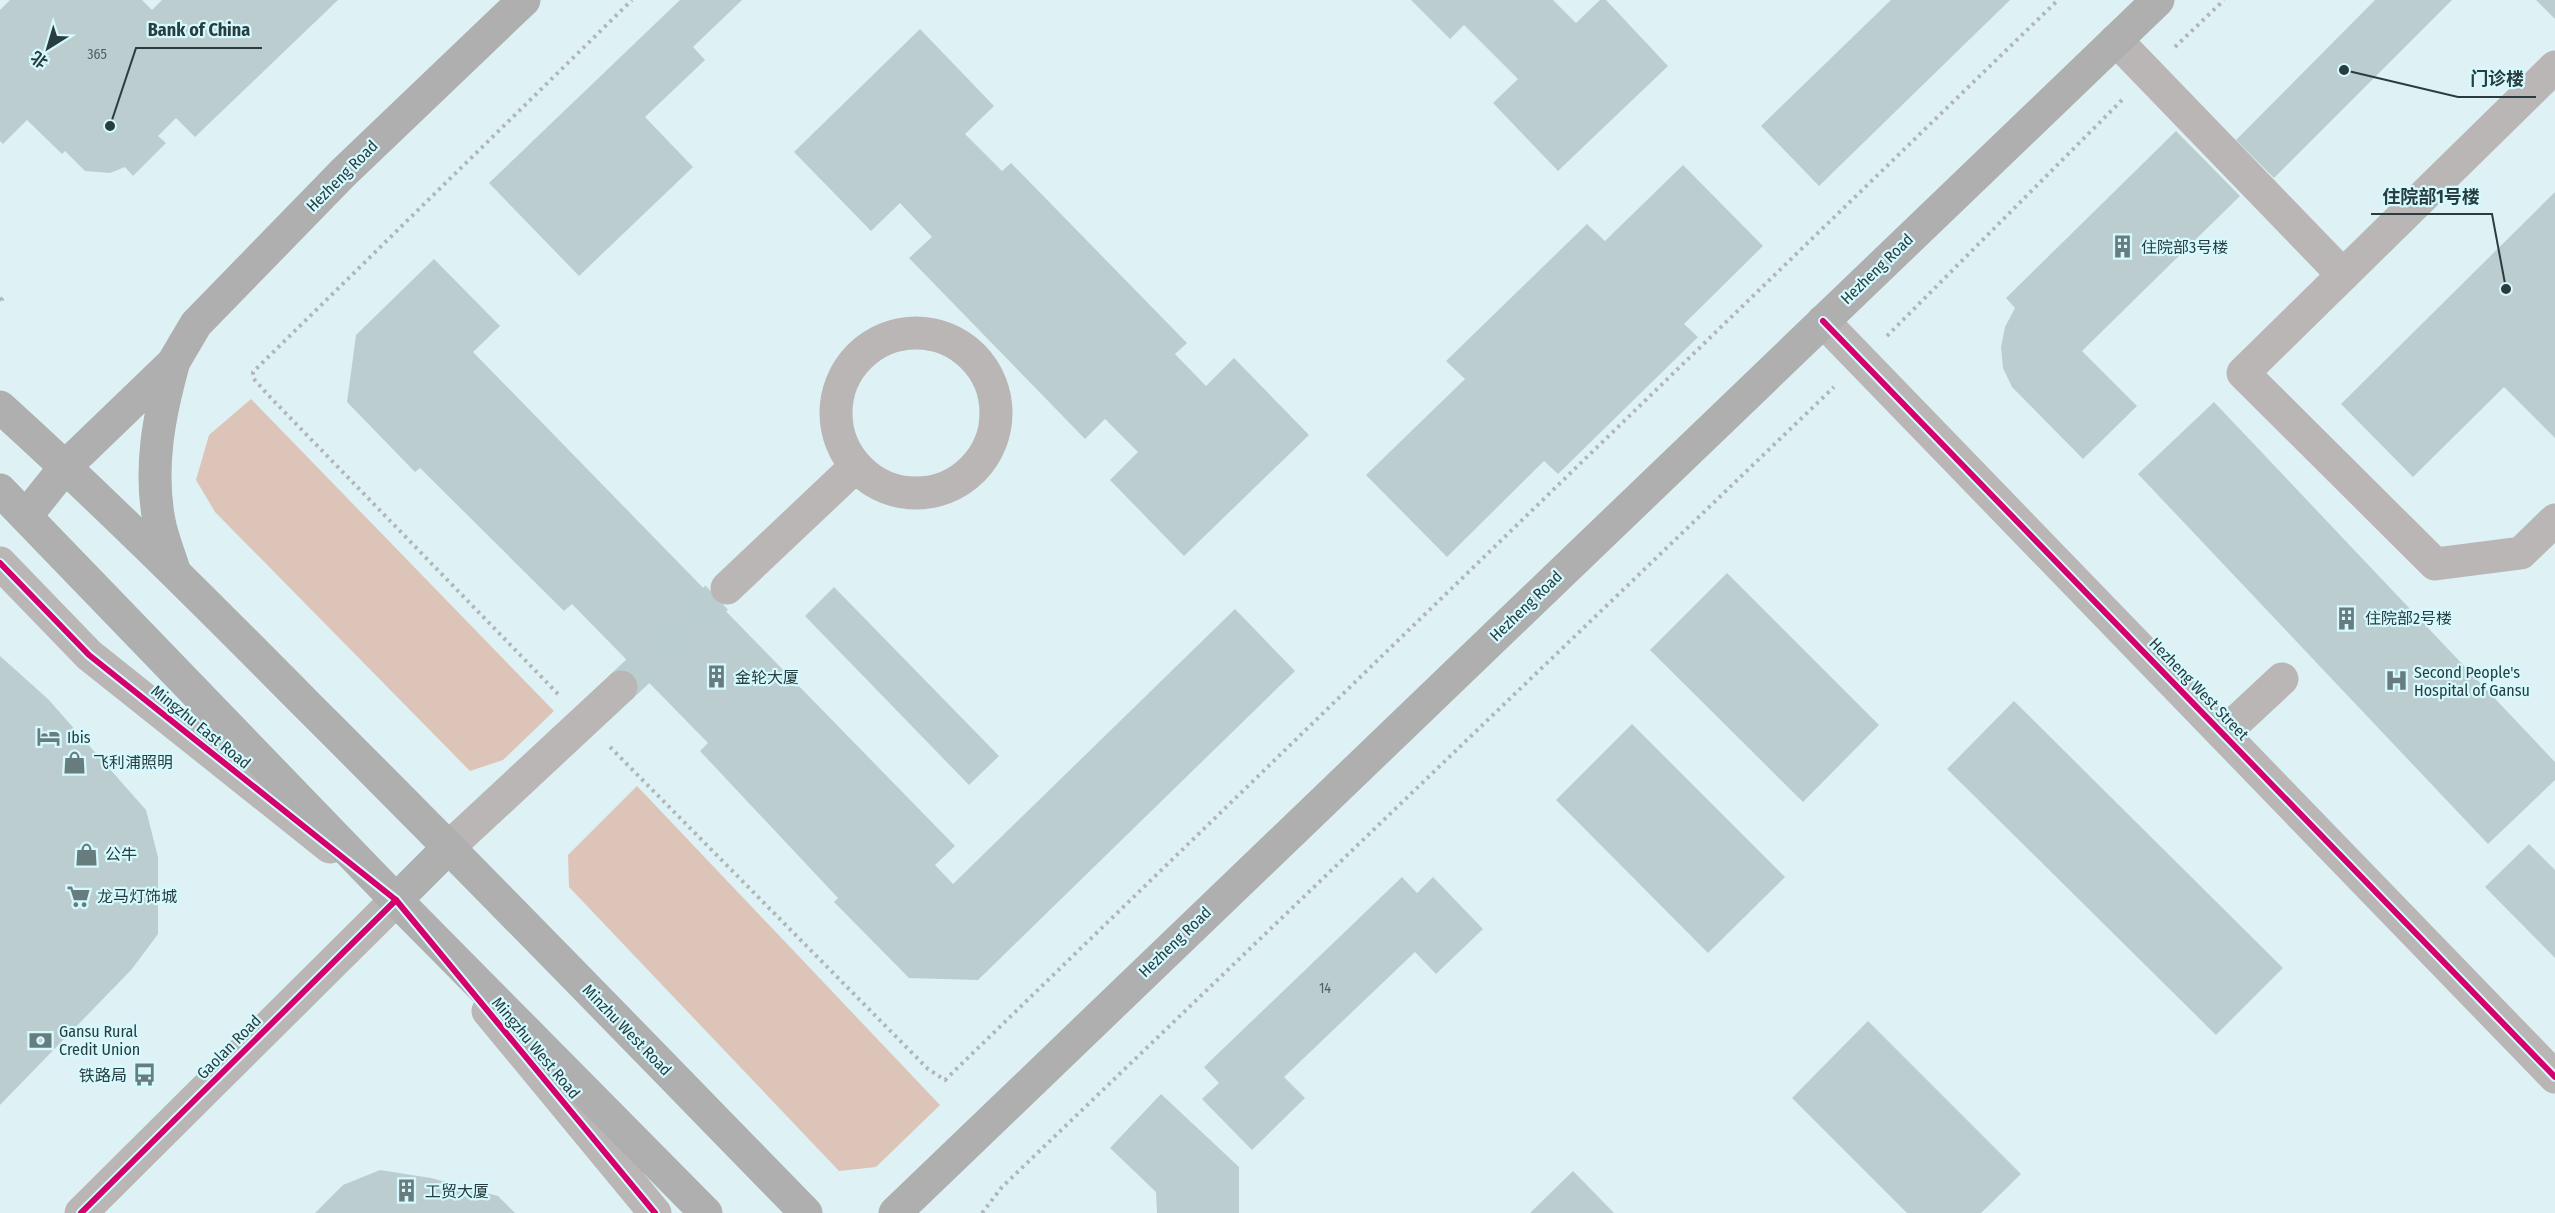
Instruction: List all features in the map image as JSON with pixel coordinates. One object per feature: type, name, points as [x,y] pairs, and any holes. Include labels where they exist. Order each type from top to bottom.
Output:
[{"type":"main road","name":"Hezheng Road","points":[[175,572],[159,521],[154,475],[158,417],[173,363],[196,324],[343,173],[524,0]]},
{"type":"main road","name":"Hezheng Road","points":[[895,1213],[2158,0]]},
{"type":"main road","name":"Hezheng Road","points":[[26,516],[66,466],[173,363]]},
{"type":"main road","points":[[0,407],[66,466],[175,572],[449,847]]},
{"type":"main road","name":"Mingzhu East Road","points":[[0,489],[396,900]]},
{"type":"main road","name":"Gaolan Road","points":[[396,900],[449,847]]},
{"type":"main road","name":"Minzhu West Road","points":[[449,847],[806,1213]]},
{"type":"main road","points":[[396,900],[706,1213]]},
{"type":"street","points":[[2116,40],[2343,275]]},
{"type":"street","points":[[2555,67],[2243,372],[2435,564],[2520,553],[2555,520]]},
{"type":"street","name":"Hezheng West Street","points":[[1823,321],[2555,1077]]},
{"type":"street","points":[[920,331],[951,340],[976,358],[992,386],[997,417],[989,448],[970,473],[942,489],[911,494],[880,486],[855,467],[839,439],[834,408],[842,377],[861,352],[888,336],[920,331]]},
{"type":"street","points":[[727,588],[855,467]]},
{"type":"street","name":"Mingzhu East Road","points":[[0,563],[89,655],[396,900]]},
{"type":"street","points":[[2223,734],[2282,679]]},
{"type":"street","points":[[449,847],[621,687]]},
{"type":"street","name":"Gaolan Road","points":[[81,1213],[396,900]]},
{"type":"street","name":"Mingzhu West Road","points":[[396,900],[655,1213]]},
{"type":"path","points":[[632,0],[253,372],[253,378],[585,721],[928,1069],[945,1080],[2058,0]]},
{"type":"path","points":[[982,1213],[1007,1181],[1862,361],[2224,0]]},
{"type":"path","points":[[0,298],[2,300],[0,304]]},
{"type":"shaded area","points":[[251,399],[554,711],[503,760],[470,771],[215,512],[196,480],[209,435]]},
{"type":"shaded area","points":[[637,786],[940,1105],[876,1167],[839,1171],[569,887],[568,855]]},
{"type":"building","points":[[10,0],[142,0],[152,10],[162,0],[338,0],[195,137],[176,118],[158,136],[166,143],[133,176],[125,167],[110,173],[85,171],[65,151],[62,154],[27,120],[3,144],[0,141],[0,10]]},
{"type":"building","points":[[680,0],[742,0],[693,47],[705,60],[645,117],[693,167],[579,276],[489,183]]},
{"type":"building","points":[[1411,0],[1553,0],[1576,23],[1600,0],[1606,0],[1668,66],[1558,171],[1493,103],[1518,79],[1464,25],[1450,39]]},
{"type":"building","points":[[1891,0],[2010,0],[1819,186],[1761,126]]},
{"type":"building","points":[[2375,0],[2452,0],[2274,178],[2236,140]]},
{"type":"building","points":[[2536,0],[2555,0],[2555,19]]},
{"type":"building","points":[[920,29],[994,106],[965,134],[1002,171],[1011,163],[1187,343],[1175,354],[1206,386],[1234,358],[1309,435],[1184,556],[1110,480],[1138,452],[1105,419],[1085,439],[909,258],[932,237],[900,203],[871,231],[794,152]]},
{"type":"building","name":"住院部3号楼","points":[[2176,131],[2240,196],[2082,351],[2137,406],[2083,459],[2012,387],[2003,368],[2001,347],[2005,327],[2015,308],[2006,298]]},
{"type":"building","points":[[1683,165],[1763,246],[1684,324],[1698,337],[1558,474],[1544,461],[1447,557],[1366,475],[1465,379],[1446,361],[1587,224],[1605,241]]},
{"type":"building","points":[[2555,192],[2555,438],[2504,387],[2413,477],[2341,404]]},
{"type":"building","name":"金轮大厦","points":[[434,259],[500,326],[473,352],[955,846],[935,865],[953,884],[1235,609],[1295,671],[978,980],[909,978],[834,902],[838,898],[700,751],[708,743],[572,604],[564,611],[420,468],[415,472],[347,402],[356,335]]},
{"type":"building","name":"住院部2号楼","points":[[2214,402],[2555,762],[2555,780],[2488,844],[2138,474]]},
{"type":"building","points":[[1727,573],[1879,725],[1803,802],[1650,650]]},
{"type":"building","points":[[834,587],[999,756],[969,785],[805,616]]},
{"type":"building","name":"龙马灯饰城","points":[[0,656],[48,699],[146,810],[158,857],[158,934],[132,969],[0,1105]]},
{"type":"building","points":[[2014,701],[2283,968],[2216,1035],[1947,769]]},
{"type":"building","points":[[1632,724],[1785,877],[1708,953],[1556,800]]},
{"type":"building","points":[[2529,844],[2555,870],[2555,958],[2485,887]]},
{"type":"building","points":[[1402,877],[1417,893],[1433,877],[1483,929],[1436,974],[1415,952],[1284,1077],[1305,1098],[1252,1150],[1202,1099],[1219,1083],[1204,1067]]},
{"type":"building","points":[[1868,1021],[2021,1174],[1981,1213],[1907,1213],[1792,1098]]},
{"type":"building","points":[[1161,1094],[1239,1167],[1239,1213],[1157,1213],[1156,1192],[1110,1148]]},
{"type":"building","name":"工贸大厦","points":[[380,1170],[431,1178],[498,1196],[515,1213],[315,1213],[343,1185]]},
{"type":"building","points":[[1573,1171],[1614,1213],[1530,1213]]},
{"type":"tunnel","points":[[621,687],[727,588]]},
{"type":"cycle path","points":[[1823,321],[2555,1077]]},
{"type":"cycle path","points":[[0,563],[89,655],[396,900],[655,1213]]},
{"type":"cycle path","points":[[81,1213],[396,900]]},
{"type":"place","name":"门诊楼","points":[[2344,70]]},
{"type":"place","name":"Bank of China","points":[[110,126]]},
{"type":"place","name":"住院部3号楼","points":[[2123,247]]},
{"type":"place","name":"住院部1号楼","points":[[2506,289]]},
{"type":"place","name":"住院部2号楼","points":[[2347,618]]},
{"type":"place","name":"金轮大厦","points":[[717,677]]},
{"type":"place","name":"Second People's Hospital of Gansu","points":[[2396,681]]},
{"type":"place","name":"Ibis","points":[[49,737]]},
{"type":"place","name":"飞利浦照明","points":[[75,762]]},
{"type":"place","name":"公牛","points":[[87,854]]},
{"type":"place","name":"龙马灯饰城","points":[[79,896]]},
{"type":"place","name":"Gansu Rural Credit Union","points":[[41,1040]]},
{"type":"place","name":"铁路局","points":[[145,1075]]},
{"type":"place","name":"工贸大厦","points":[[407,1191]]}]
